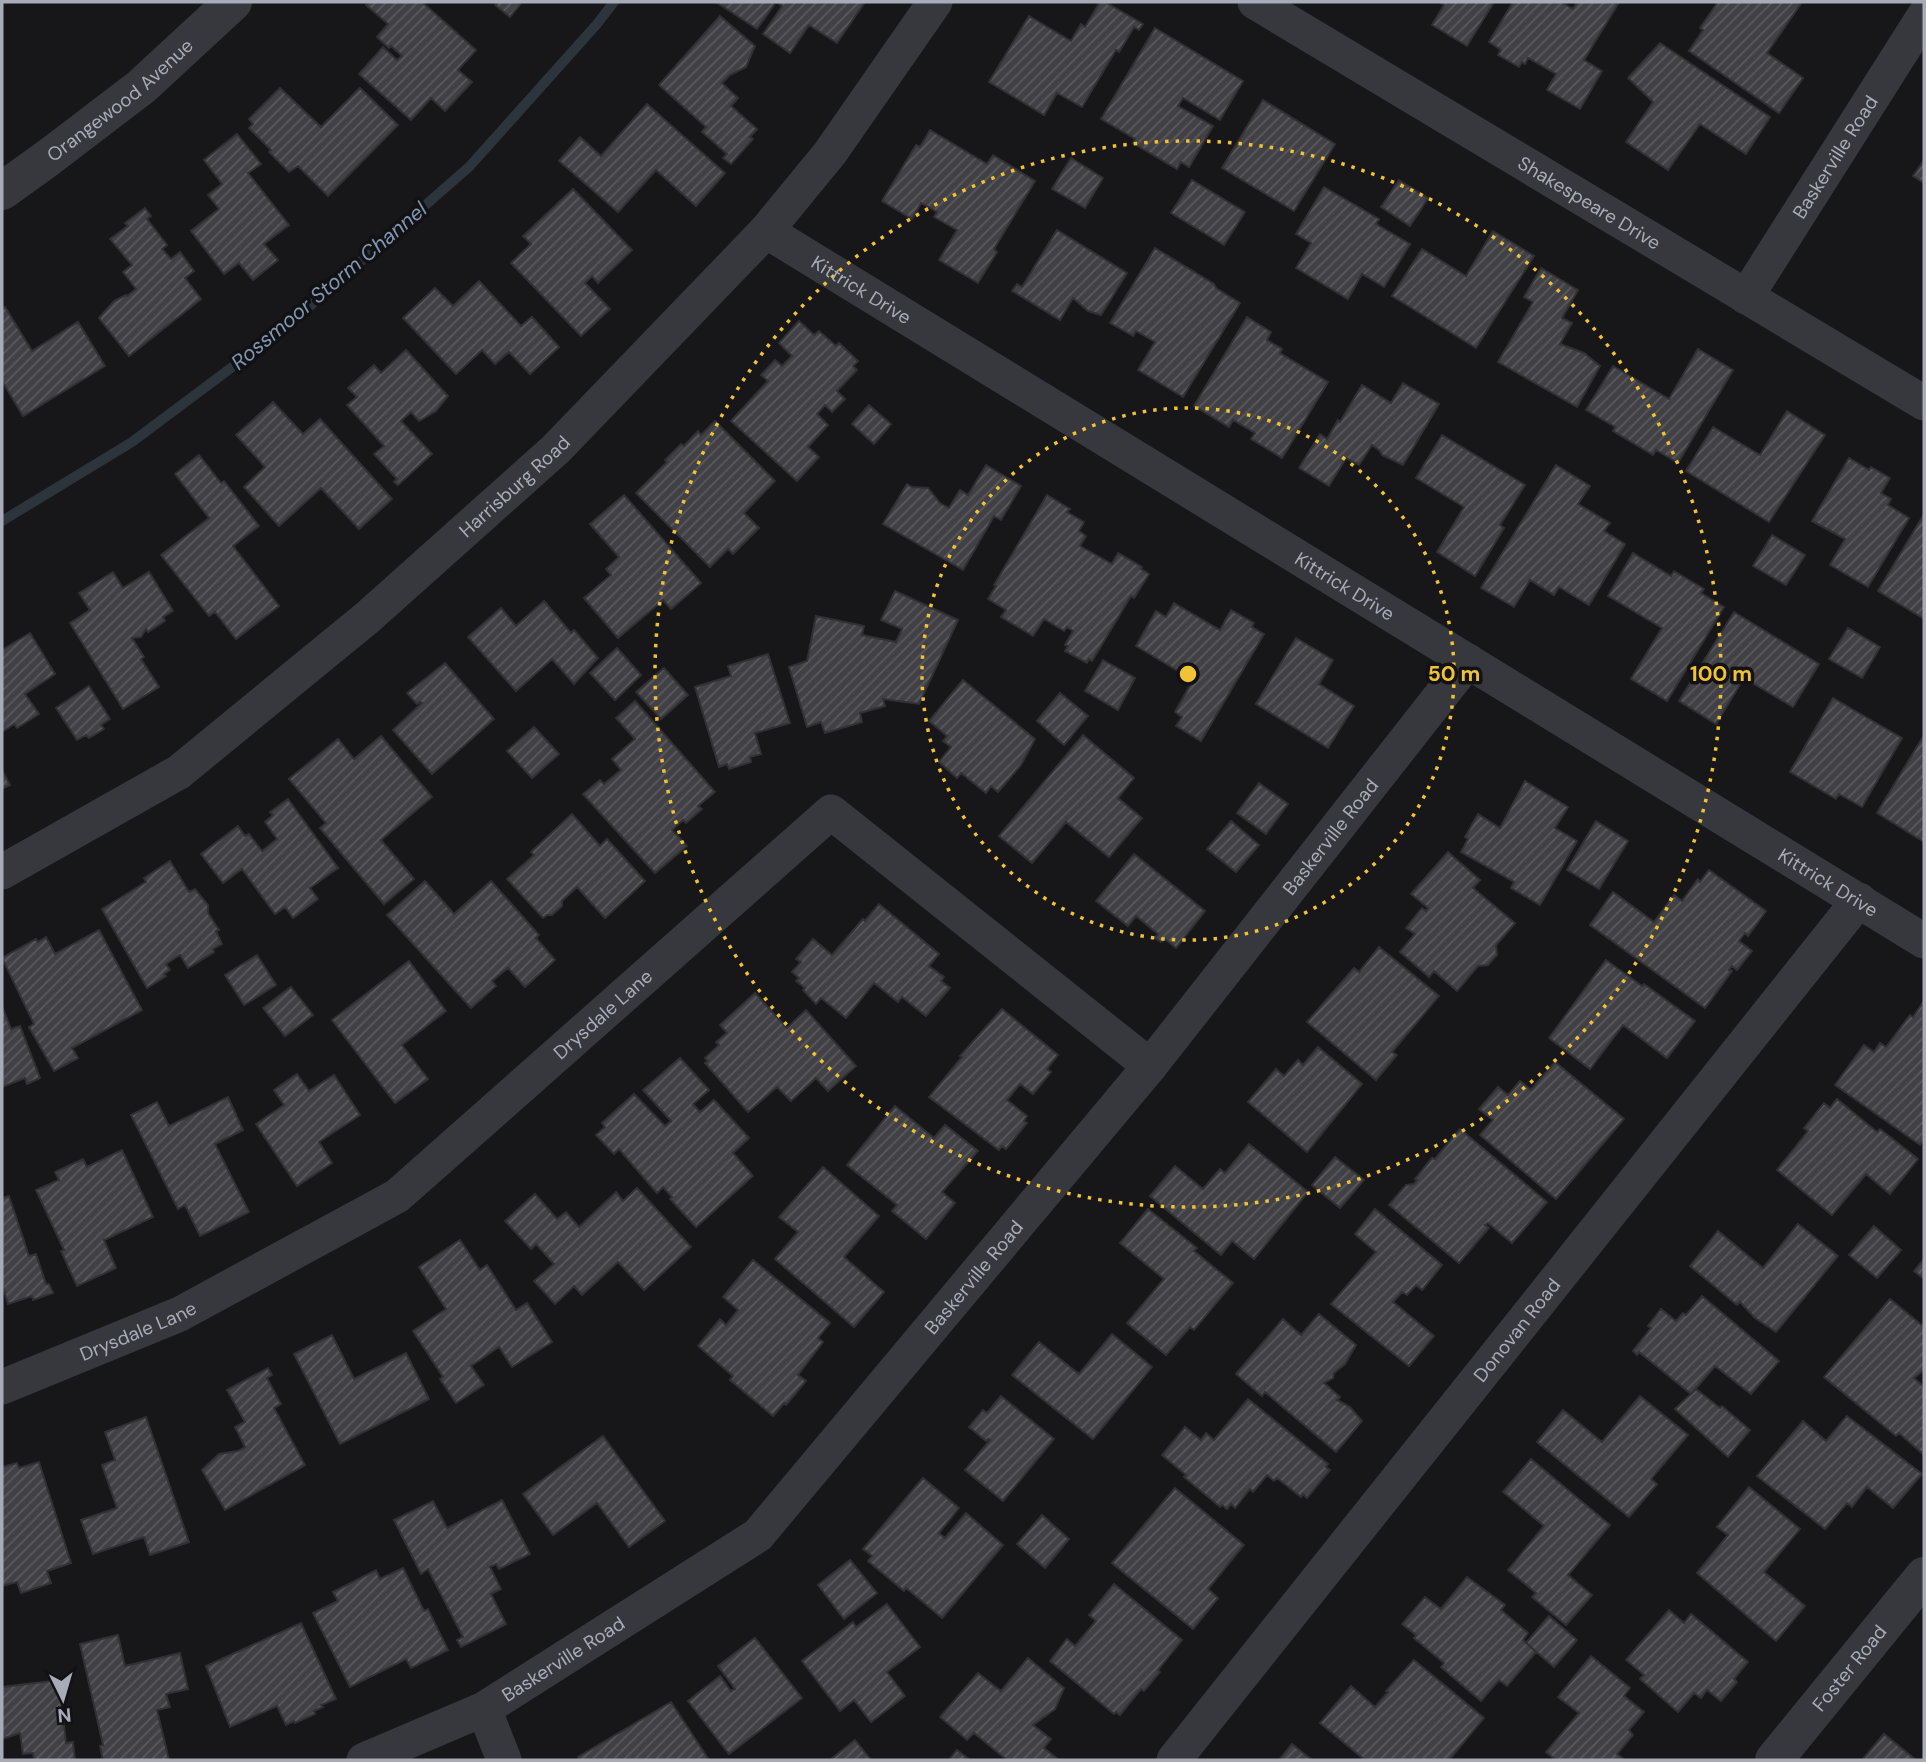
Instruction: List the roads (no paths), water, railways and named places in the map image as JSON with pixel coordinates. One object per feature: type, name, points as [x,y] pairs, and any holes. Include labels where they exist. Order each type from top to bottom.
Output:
[{"type":"street","name":"Orangewood Avenue","points":[[2,191],[141,87],[233,2]]},
{"type":"street","name":"Harrisburg Road","points":[[2,872],[179,772],[368,617],[556,449],[766,231],[830,153],[935,2]]},
{"type":"street","name":"Shakespeare Drive","points":[[1255,2],[1924,403]]},
{"type":"street","name":"Baskerville Road","points":[[1746,297],[1924,16]]},
{"type":"street","name":"Kittrick Drive","points":[[766,231],[1924,941]]},
{"type":"street","name":"Baskerville Road","points":[[364,1760],[484,1709],[758,1535],[1150,1066],[1468,661]]},
{"type":"street","name":"Drysdale Lane","points":[[2,1387],[180,1314],[397,1196],[831,812],[1150,1066]]},
{"type":"street","name":"Donovan Road","points":[[1174,1760],[1858,900]]},
{"type":"street","name":"Foster Road","points":[[1774,1760],[1924,1576]]},
{"type":"street","points":[[484,1709],[504,1760]]},
{"type":"waterway","name":"Rossmoor Storm Channel","points":[[2,521],[132,442],[287,326],[469,167],[614,2]]}]
